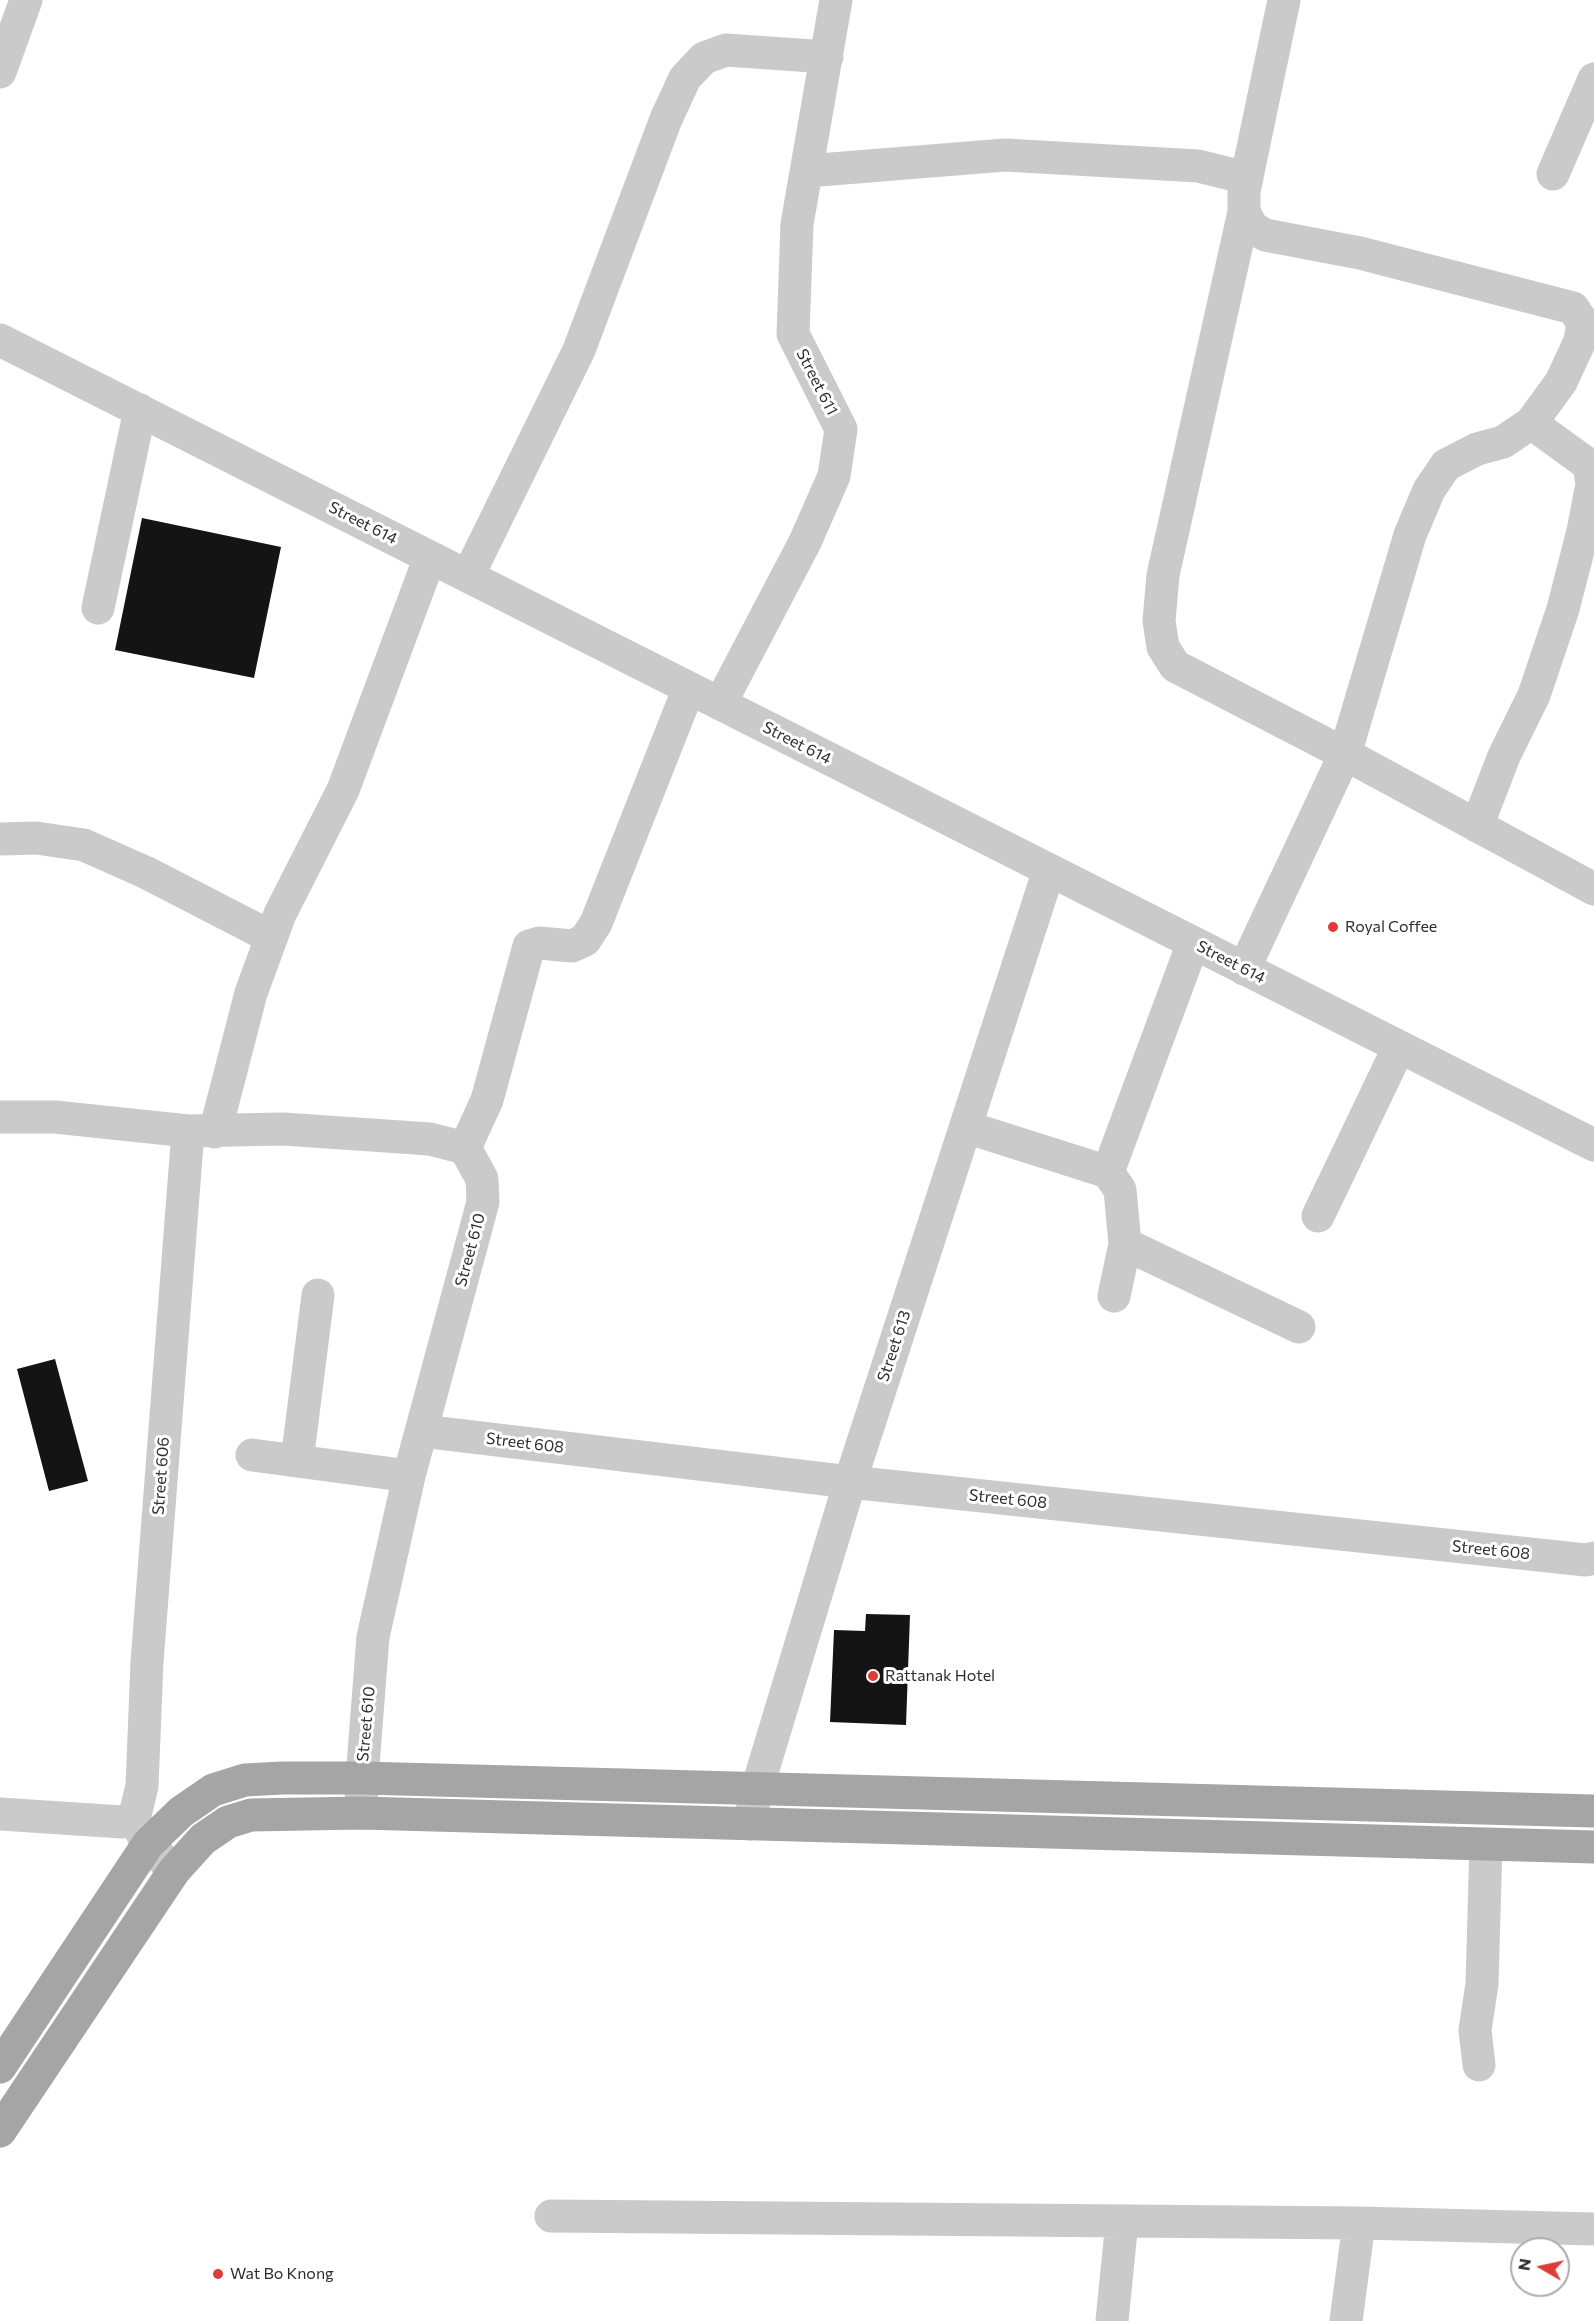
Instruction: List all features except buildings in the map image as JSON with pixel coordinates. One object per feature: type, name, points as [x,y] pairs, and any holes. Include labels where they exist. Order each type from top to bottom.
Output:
[{"type":"main road","points":[[0,2067],[141,1832],[181,1812],[213,1790],[245,1780],[362,1778],[1594,1811]]},
{"type":"main road","points":[[0,2131],[174,1871],[203,1839],[228,1822],[251,1815],[361,1814],[1594,1847]]},
{"type":"street","points":[[0,72],[26,0]]},
{"type":"street","name":"Street 611","points":[[720,704],[804,542],[834,476],[841,429],[793,334],[797,224],[836,0]]},
{"type":"street","points":[[1284,0],[1247,178],[1244,212],[1163,575],[1159,621],[1163,648],[1175,666],[1345,754],[1594,889]]},
{"type":"street","points":[[468,576],[579,350],[666,120],[685,78],[704,57],[726,50],[826,57]]},
{"type":"street","points":[[1554,174],[1594,80]]},
{"type":"street","points":[[807,171],[1005,154],[1198,166],[1247,178]]},
{"type":"street","points":[[1244,212],[1252,227],[1265,235],[1360,253],[1573,308],[1583,323],[1580,341],[1561,382],[1531,423],[1503,442],[1477,449],[1446,465],[1429,490],[1410,534],[1345,754],[1245,969]]},
{"type":"street","name":"Street 614","points":[[0,340],[1594,1145]]},
{"type":"street","points":[[98,608],[140,410]]},
{"type":"street","points":[[1477,826],[1504,756],[1534,695],[1559,620],[1583,531],[1592,484],[1589,465],[1531,423]]},
{"type":"street","name":"Street 606","points":[[141,1832],[147,1662],[202,1131],[280,914],[343,790],[430,557]]},
{"type":"street","points":[[0,1117],[55,1117],[202,1131],[283,1129],[430,1139],[465,1148],[487,1100],[529,946],[539,943],[572,946],[585,940],[596,923],[689,688]]},
{"type":"street","points":[[0,839],[36,838],[84,845],[147,873],[272,937]]},
{"type":"street","name":"Street 613","points":[[748,1824],[850,1482],[1049,870]]},
{"type":"street","points":[[1108,1172],[1193,943]]},
{"type":"street","points":[[1318,1216],[1399,1047]]},
{"type":"street","points":[[966,1127],[1108,1172],[1120,1190],[1125,1244],[1114,1296]]},
{"type":"street","name":"Street 610","points":[[361,1814],[373,1637],[409,1476],[483,1202],[482,1179],[465,1148]]},
{"type":"street","points":[[1125,1244],[1299,1327]]},
{"type":"street","points":[[297,1461],[318,1295]]},
{"type":"street","name":"Street 608","points":[[422,1431],[850,1482],[1562,1558],[1586,1560],[1594,1558]]},
{"type":"street","points":[[252,1455],[409,1476]]},
{"type":"street","points":[[0,1814],[122,1822],[141,1832],[174,1871]]},
{"type":"street","points":[[1479,2065],[1475,2030],[1482,1984],[1486,1844]]},
{"type":"street","points":[[551,2216],[1359,2223],[1594,2229]]},
{"type":"street","points":[[1112,2321],[1122,2221]]},
{"type":"street","points":[[1346,2321],[1359,2223]]},
{"type":"place","name":"Royal Coffee","points":[[1333,927]]},
{"type":"place","name":"Rattanak Hotel","points":[[873,1676]]},
{"type":"place","name":"Wat Bo Knong","points":[[218,2274]]}]
